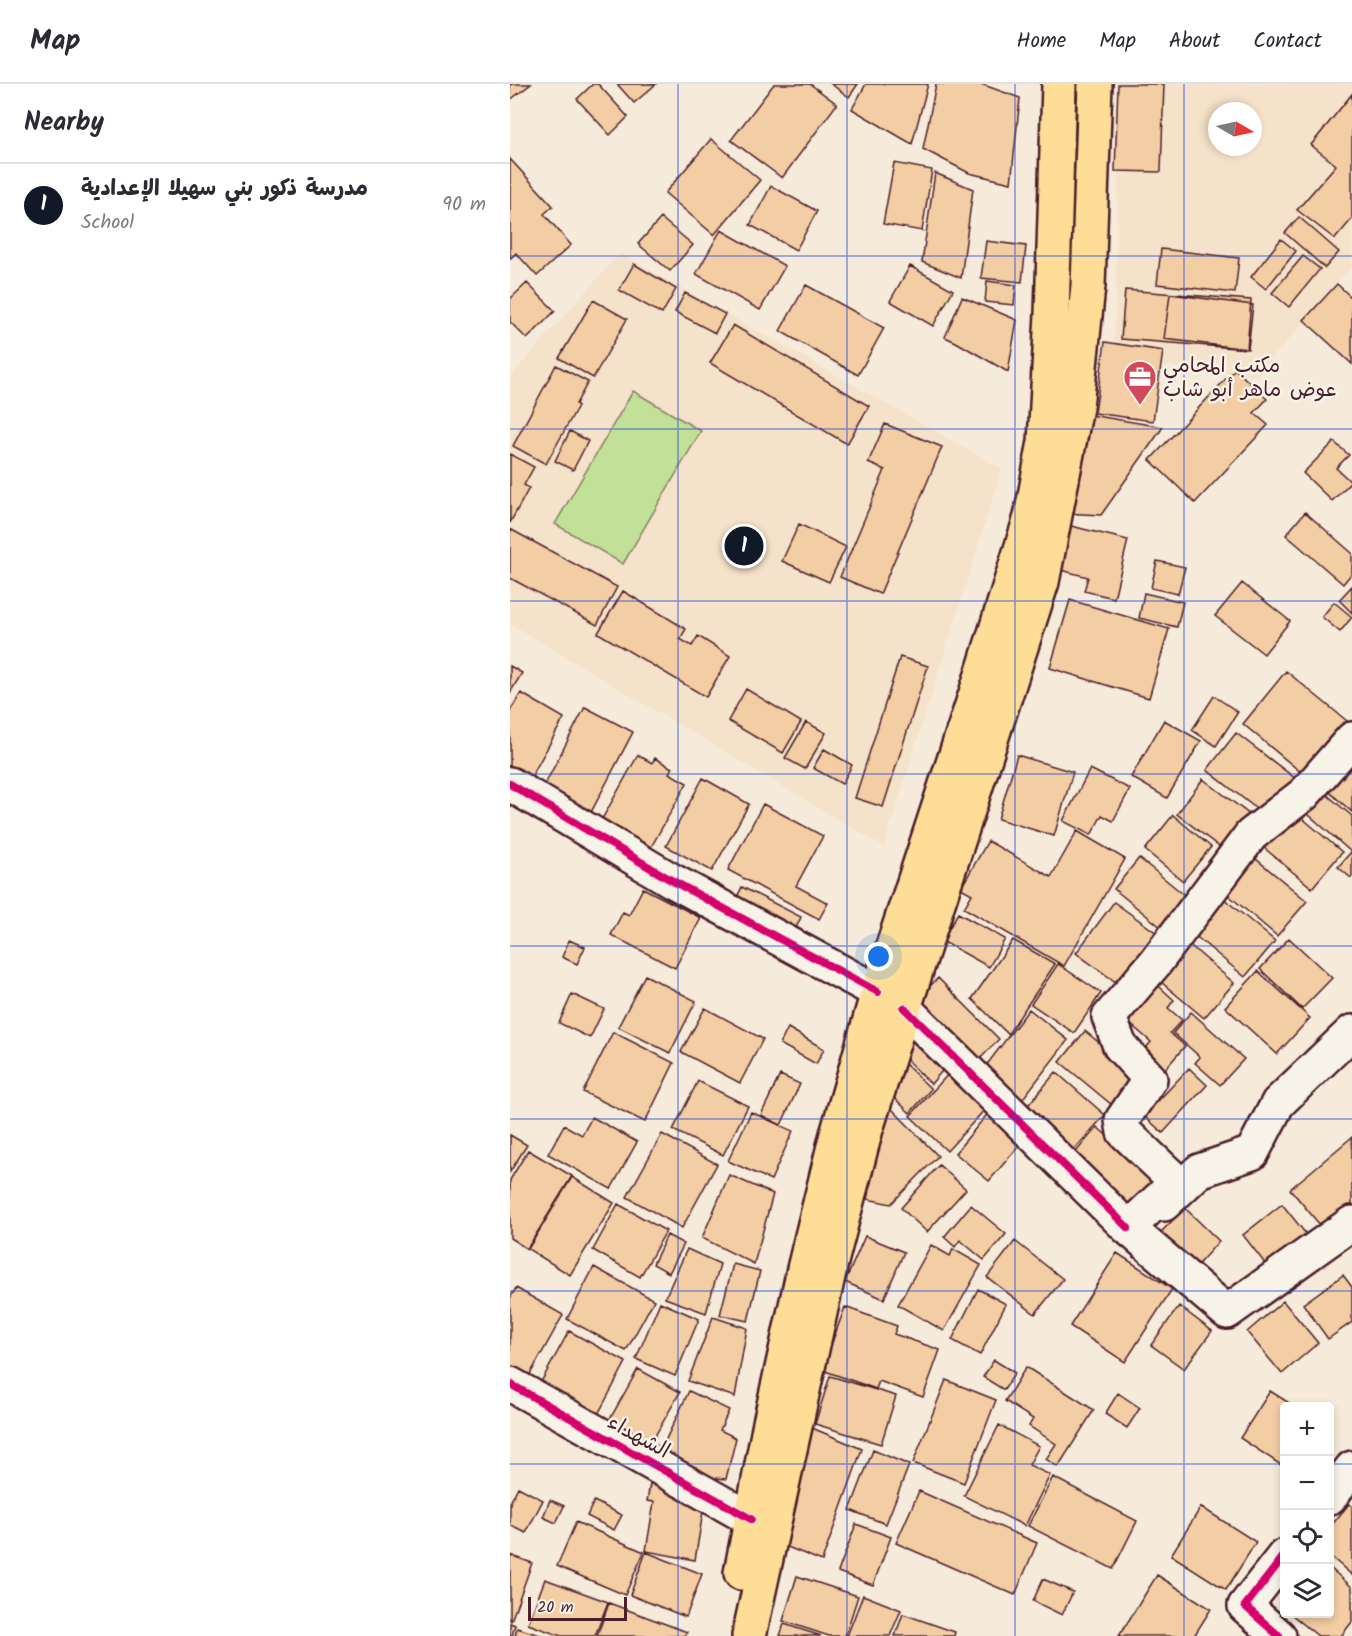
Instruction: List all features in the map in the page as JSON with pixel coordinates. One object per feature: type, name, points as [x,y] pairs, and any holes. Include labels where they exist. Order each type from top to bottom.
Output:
[{"type":"main road","points":[[749,1636],[832,1258],[866,1129],[891,1000],[983,672],[1031,517],[1045,442],[1052,314],[1059,84]]},
{"type":"main road","points":[[729,1636],[770,1423],[836,1138],[891,1000],[1042,582],[1076,407],[1088,286],[1095,84]]},
{"type":"street","points":[[1131,1230],[1177,1182],[1124,1131],[1122,1120],[1150,1079],[1120,1046],[1109,1017],[1155,963],[1251,834],[1304,794],[1352,739]]},
{"type":"street","points":[[510,784],[671,880],[891,1000],[1131,1230],[1227,1312],[1352,1223]]},
{"type":"street","points":[[1131,1230],[1199,1172],[1252,1153],[1278,1103],[1352,1032]]},
{"type":"street","name":"الشهداء","points":[[510,1384],[751,1519]]},
{"type":"street","points":[[1334,1491],[1352,1468]]},
{"type":"street","points":[[1279,1636],[1245,1606],[1280,1561]]},
{"type":"shaded area","points":[[1120,84],[1352,84],[1352,266],[1257,376],[1114,360]]},
{"type":"shaded area","points":[[620,253],[1002,469],[884,847],[510,624],[510,377]]},
{"type":"green space","points":[[633,391],[701,431],[623,564],[555,524]]},
{"type":"building","points":[[510,84],[531,84],[510,100]]},
{"type":"building","points":[[593,84],[598,84],[628,117],[610,135],[577,99]]},
{"type":"building","points":[[617,84],[656,84],[634,103]]},
{"type":"building","points":[[774,84],[810,84],[837,104],[782,178],[731,140]]},
{"type":"building","points":[[831,84],[858,84],[849,97]]},
{"type":"building","points":[[866,84],[928,84],[912,144],[852,109]]},
{"type":"building","points":[[936,84],[981,84],[1020,98],[1011,183],[969,173],[923,149]]},
{"type":"building","points":[[1118,84],[1164,84],[1161,172],[1115,171]]},
{"type":"building","points":[[1352,94],[1352,219],[1335,239],[1297,210],[1336,165],[1311,145]]},
{"type":"building","points":[[711,139],[760,180],[714,235],[665,193]]},
{"type":"building","points":[[510,159],[553,206],[544,214],[571,245],[537,276],[516,253],[510,259]]},
{"type":"building","points":[[894,163],[932,170],[922,231],[883,224]]},
{"type":"building","points":[[935,173],[973,189],[961,278],[922,262]]},
{"type":"building","points":[[771,186],[817,211],[796,250],[750,225]]},
{"type":"building","points":[[1299,217],[1339,252],[1325,268],[1285,233]]},
{"type":"building","points":[[661,218],[693,245],[670,271],[638,244]]},
{"type":"building","points":[[721,230],[785,266],[760,310],[696,274]]},
{"type":"building","points":[[1281,239],[1296,251],[1266,289],[1251,277]]},
{"type":"building","points":[[986,241],[1026,246],[1022,282],[981,278]]},
{"type":"building","points":[[1161,249],[1239,258],[1235,293],[1157,284]]},
{"type":"building","points":[[1303,256],[1320,269],[1289,307],[1272,293]]},
{"type":"building","points":[[634,264],[676,289],[662,314],[619,290]]},
{"type":"building","points":[[910,266],[953,290],[933,326],[890,301]]},
{"type":"building","points":[[987,281],[1016,285],[1014,305],[985,302]]},
{"type":"building","points":[[527,283],[555,311],[527,339],[510,322],[510,299]]},
{"type":"building","points":[[1337,284],[1352,298],[1352,364],[1304,320]]},
{"type":"building","points":[[806,285],[884,328],[858,375],[780,331]]},
{"type":"building","points":[[1125,290],[1251,300],[1247,349],[1121,339]]},
{"type":"building","points":[[685,293],[725,314],[715,333],[675,312]]},
{"type":"building","points":[[1170,294],[1253,305],[1248,349],[1164,339]]},
{"type":"building","points":[[962,297],[1017,320],[1008,372],[945,337]]},
{"type":"building","points":[[593,300],[627,319],[593,378],[559,358]]},
{"type":"building","points":[[733,325],[869,406],[847,444],[710,363]]},
{"type":"building","points":[[1105,342],[1163,351],[1153,421],[1095,413]]},
{"type":"building","points":[[556,365],[588,382],[576,404],[578,406],[546,464],[513,446]]},
{"type":"building","points":[[1235,369],[1267,399],[1254,413],[1268,425],[1195,503],[1150,460]]},
{"type":"building","points":[[1078,413],[1163,427],[1101,515],[1063,513]]},
{"type":"building","points":[[885,424],[942,447],[880,594],[840,577],[885,470],[868,463]]},
{"type":"building","points":[[570,431],[588,441],[573,470],[555,461]]},
{"type":"building","points":[[1334,442],[1349,455],[1336,468],[1351,482],[1332,501],[1303,473]]},
{"type":"building","points":[[510,454],[534,467],[524,485],[529,488],[510,523]]},
{"type":"building","points":[[1305,512],[1352,553],[1352,573],[1343,584],[1286,535]]},
{"type":"building","points":[[799,524],[846,547],[829,582],[782,561]]},
{"type":"building","points":[[1063,524],[1128,540],[1114,598],[1084,591],[1088,577],[1053,568]]},
{"type":"building","points":[[510,529],[617,587],[597,625],[510,578]]},
{"type":"building","points":[[1157,561],[1185,567],[1178,594],[1151,588]]},
{"type":"building","points":[[1242,583],[1290,621],[1264,654],[1215,616]]},
{"type":"building","points":[[1352,586],[1352,613],[1339,600]]},
{"type":"building","points":[[623,591],[686,629],[680,639],[692,646],[698,636],[730,656],[706,697],[598,633]]},
{"type":"building","points":[[1144,593],[1183,602],[1177,627],[1139,618]]},
{"type":"building","points":[[1070,600],[1169,629],[1149,698],[1050,668]]},
{"type":"building","points":[[1334,602],[1352,617],[1340,632],[1322,617]]},
{"type":"building","points":[[900,657],[928,666],[883,807],[855,798]]},
{"type":"building","points":[[510,666],[522,673],[510,693]]},
{"type":"building","points":[[1286,671],[1352,725],[1309,779],[1243,724]]},
{"type":"building","points":[[746,689],[801,722],[783,753],[728,721]]},
{"type":"building","points":[[521,693],[564,718],[530,779],[510,768],[510,711]]},
{"type":"building","points":[[1214,696],[1238,712],[1216,746],[1192,730]]},
{"type":"building","points":[[585,707],[633,732],[588,818],[540,794]]},
{"type":"building","points":[[1164,720],[1201,741],[1167,798],[1131,777]]},
{"type":"building","points":[[806,722],[826,733],[805,769],[785,758]]},
{"type":"building","points":[[1236,733],[1296,779],[1267,817],[1207,770]]},
{"type":"building","points":[[824,749],[852,765],[842,784],[813,768]]},
{"type":"building","points":[[638,755],[652,763],[655,758],[672,768],[669,773],[687,783],[650,849],[601,821]]},
{"type":"building","points":[[1017,755],[1073,772],[1054,836],[998,819]]},
{"type":"building","points":[[1352,758],[1352,812],[1325,788]]},
{"type":"building","points":[[1090,769],[1130,789],[1113,821],[1102,815],[1091,835],[1063,821]]},
{"type":"building","points":[[703,778],[749,804],[712,871],[666,846]]},
{"type":"building","points":[[1203,779],[1254,818],[1227,853],[1177,814]]},
{"type":"building","points":[[1319,788],[1352,816],[1351,878],[1338,867],[1351,852],[1301,808]]},
{"type":"building","points":[[763,804],[823,836],[796,886],[828,903],[819,919],[728,870]]},
{"type":"building","points":[[1294,811],[1342,852],[1312,888],[1263,847]]},
{"type":"building","points":[[1173,815],[1211,847],[1183,881],[1145,850]]},
{"type":"building","points":[[1077,831],[1125,859],[1064,966],[964,908],[972,894],[961,888],[988,841],[1051,877]]},
{"type":"building","points":[[1250,854],[1307,901],[1277,936],[1221,889]]},
{"type":"building","points":[[1139,858],[1193,902],[1168,933],[1114,889]]},
{"type":"building","points":[[742,887],[801,917],[790,941],[730,911]]},
{"type":"building","points":[[643,888],[701,918],[675,968],[611,935],[623,912],[629,915]]},
{"type":"building","points":[[1217,893],[1275,941],[1245,977],[1187,929]]},
{"type":"building","points":[[1114,902],[1165,939],[1128,991],[1076,953]]},
{"type":"building","points":[[958,913],[1005,939],[989,967],[942,941]]},
{"type":"building","points":[[1289,938],[1332,978],[1302,1009],[1260,969]]},
{"type":"building","points":[[569,940],[585,947],[577,964],[562,957]]},
{"type":"building","points":[[1013,940],[1055,964],[1008,1034],[972,999]]},
{"type":"building","points":[[1185,941],[1234,983],[1204,1018],[1155,977]]},
{"type":"building","points":[[1058,964],[1101,993],[1074,1033],[1031,1004]]},
{"type":"building","points":[[1258,971],[1310,1018],[1277,1054],[1225,1007]]},
{"type":"building","points":[[645,975],[696,1001],[670,1053],[618,1027]]},
{"type":"building","points":[[938,978],[999,1039],[976,1063],[914,1002]]},
{"type":"building","points":[[1150,978],[1174,1000],[1168,1008],[1182,1020],[1170,1033],[1185,1046],[1160,1075],[1138,1057],[1151,1042],[1119,1014]]},
{"type":"building","points":[[572,994],[604,1009],[590,1038],[559,1023]]},
{"type":"building","points":[[705,1008],[763,1039],[740,1083],[681,1052]]},
{"type":"building","points":[[1029,1009],[1068,1040],[1018,1105],[979,1075]]},
{"type":"building","points":[[1191,1012],[1244,1059],[1220,1085],[1195,1063],[1200,1057],[1173,1033]]},
{"type":"building","points":[[788,1028],[824,1049],[816,1064],[780,1044]]},
{"type":"building","points":[[915,1029],[947,1065],[931,1084],[902,1055]]},
{"type":"building","points":[[1085,1031],[1138,1075],[1112,1105],[1060,1062]]},
{"type":"building","points":[[613,1032],[674,1063],[645,1122],[583,1092]]},
{"type":"building","points":[[900,1059],[931,1089],[910,1113],[886,1090]]},
{"type":"building","points":[[1189,1068],[1207,1085],[1163,1133],[1144,1116]]},
{"type":"building","points":[[951,1071],[988,1106],[947,1151],[910,1116]]},
{"type":"building","points":[[1056,1072],[1105,1115],[1066,1159],[1018,1117]]},
{"type":"building","points":[[780,1075],[800,1084],[781,1125],[761,1115]]},
{"type":"building","points":[[698,1081],[748,1106],[723,1155],[673,1130]]},
{"type":"building","points":[[889,1106],[938,1156],[891,1204],[867,1199]]},
{"type":"building","points":[[990,1111],[1024,1140],[989,1181],[955,1153]]},
{"type":"building","points":[[751,1112],[793,1131],[771,1180],[728,1161]]},
{"type":"building","points":[[592,1117],[637,1142],[611,1189],[548,1154],[564,1125],[582,1135]]},
{"type":"building","points":[[1097,1127],[1161,1182],[1134,1214],[1070,1159]]},
{"type":"building","points":[[662,1134],[717,1164],[682,1228],[627,1197]]},
{"type":"building","points":[[510,1135],[527,1145],[510,1172]]},
{"type":"building","points":[[1352,1137],[1352,1208],[1325,1231],[1290,1189]]},
{"type":"building","points":[[528,1150],[572,1176],[527,1249],[510,1238],[510,1180]]},
{"type":"building","points":[[939,1165],[966,1189],[927,1232],[901,1208]]},
{"type":"building","points":[[729,1175],[773,1194],[754,1264],[702,1238]]},
{"type":"building","points":[[572,1177],[614,1203],[570,1275],[528,1249]]},
{"type":"building","points":[[618,1204],[666,1231],[640,1277],[593,1250]]},
{"type":"building","points":[[1282,1204],[1310,1239],[1270,1270],[1243,1235]]},
{"type":"building","points":[[971,1205],[1006,1234],[984,1260],[960,1240],[955,1247],[944,1237]]},
{"type":"building","points":[[1185,1208],[1219,1241],[1193,1270],[1157,1236]]},
{"type":"building","points":[[667,1235],[684,1244],[669,1273],[653,1264]]},
{"type":"building","points":[[865,1236],[904,1252],[884,1299],[845,1282]]},
{"type":"building","points":[[1015,1241],[1063,1279],[1035,1314],[987,1277]]},
{"type":"building","points":[[931,1245],[950,1256],[953,1249],[981,1265],[944,1331],[898,1305]]},
{"type":"building","points":[[687,1249],[720,1264],[706,1313],[665,1298]]},
{"type":"building","points":[[1117,1253],[1172,1289],[1125,1362],[1070,1326]]},
{"type":"building","points":[[733,1264],[760,1271],[748,1321],[720,1315]]},
{"type":"building","points":[[594,1267],[654,1300],[626,1351],[567,1319]]},
{"type":"building","points":[[1343,1275],[1352,1287],[1352,1322],[1328,1339],[1303,1304]]},
{"type":"building","points":[[516,1288],[563,1315],[528,1378],[510,1368],[510,1298]]},
{"type":"building","points":[[978,1289],[1006,1304],[980,1355],[952,1340]]},
{"type":"building","points":[[1283,1301],[1318,1343],[1282,1374],[1247,1332]]},
{"type":"building","points":[[660,1302],[699,1319],[675,1376],[636,1359]]},
{"type":"building","points":[[1179,1306],[1212,1331],[1184,1369],[1151,1345]]},
{"type":"building","points":[[845,1307],[897,1326],[894,1334],[940,1350],[923,1397],[879,1381],[876,1389],[822,1370]]},
{"type":"building","points":[[713,1317],[747,1328],[735,1397],[688,1381]]},
{"type":"building","points":[[569,1331],[626,1362],[597,1416],[540,1384]]},
{"type":"building","points":[[994,1360],[1015,1373],[1004,1390],[983,1377]]},
{"type":"building","points":[[1026,1367],[1094,1410],[1058,1467],[1046,1459],[1056,1444],[1029,1426],[1033,1419],[1005,1401]]},
{"type":"building","points":[[638,1369],[680,1392],[651,1443],[610,1419]]},
{"type":"building","points":[[830,1376],[896,1396],[881,1444],[815,1424]]},
{"type":"building","points":[[946,1380],[996,1400],[964,1483],[913,1463]]},
{"type":"building","points":[[689,1391],[729,1410],[720,1430],[736,1438],[726,1479],[716,1478],[714,1482],[658,1456]]},
{"type":"building","points":[[1270,1391],[1288,1402],[1280,1402],[1280,1464],[1240,1438]]},
{"type":"building","points":[[1118,1393],[1140,1408],[1127,1428],[1105,1414]]},
{"type":"building","points":[[805,1425],[862,1449],[822,1561],[780,1544]]},
{"type":"building","points":[[999,1425],[1039,1446],[1029,1465],[1050,1475],[1025,1526],[964,1496]]},
{"type":"building","points":[[873,1450],[909,1465],[886,1524],[850,1510]]},
{"type":"building","points":[[1053,1477],[1137,1521],[1113,1569],[1028,1526]]},
{"type":"building","points":[[651,1478],[706,1494],[695,1560],[646,1551],[654,1502],[647,1501]]},
{"type":"building","points":[[518,1487],[543,1500],[526,1533],[510,1525],[510,1503]]},
{"type":"building","points":[[919,1491],[1037,1543],[1015,1595],[896,1543]]},
{"type":"building","points":[[550,1500],[564,1506],[556,1523],[543,1517]]},
{"type":"building","points":[[594,1501],[622,1515],[614,1530],[587,1516]]},
{"type":"building","points":[[1349,1504],[1352,1506],[1352,1575],[1334,1559],[1334,1522]]},
{"type":"building","points":[[1201,1507],[1256,1542],[1226,1590],[1171,1555]]},
{"type":"building","points":[[576,1522],[644,1552],[625,1595],[557,1566]]},
{"type":"building","points":[[856,1524],[891,1537],[873,1585],[838,1572]]},
{"type":"building","points":[[646,1552],[702,1574],[686,1617],[630,1595]]},
{"type":"building","points":[[510,1555],[532,1563],[511,1621],[510,1620]]},
{"type":"building","points":[[1334,1571],[1352,1587],[1352,1622],[1341,1636],[1318,1636],[1296,1618],[1334,1618]]},
{"type":"building","points":[[1157,1575],[1211,1609],[1194,1636],[1119,1636]]},
{"type":"building","points":[[797,1576],[858,1596],[845,1636],[829,1636],[783,1621]]},
{"type":"building","points":[[545,1579],[608,1602],[595,1636],[561,1636],[528,1624]]},
{"type":"building","points":[[1043,1579],[1073,1592],[1062,1615],[1033,1601]]},
{"type":"building","points":[[863,1595],[901,1610],[890,1636],[847,1636]]},
{"type":"building","points":[[609,1603],[687,1632],[685,1636],[597,1636]]},
{"type":"building","points":[[903,1614],[955,1632],[954,1636],[895,1636]]},
{"type":"building","points":[[510,1623],[515,1625],[512,1636],[510,1636]]},
{"type":"building","points":[[784,1624],[821,1636],[780,1636]]},
{"type":"building","points":[[517,1628],[543,1636],[515,1636]]},
{"type":"cycle path","points":[[510,784],[671,880],[878,992]]},
{"type":"cycle path","points":[[904,1008],[1128,1228]]},
{"type":"cycle path","points":[[510,1384],[751,1519]]},
{"type":"cycle path","points":[[1279,1636],[1245,1606],[1280,1561]]},
{"type":"place","name":"مكتب المحامي عوض ماهر أبو شاب","points":[[1140,406]]},
{"type":"place","name":"مدرسة ذكور بني سهيلا الإعدادية","points":[[744,546]]}]
